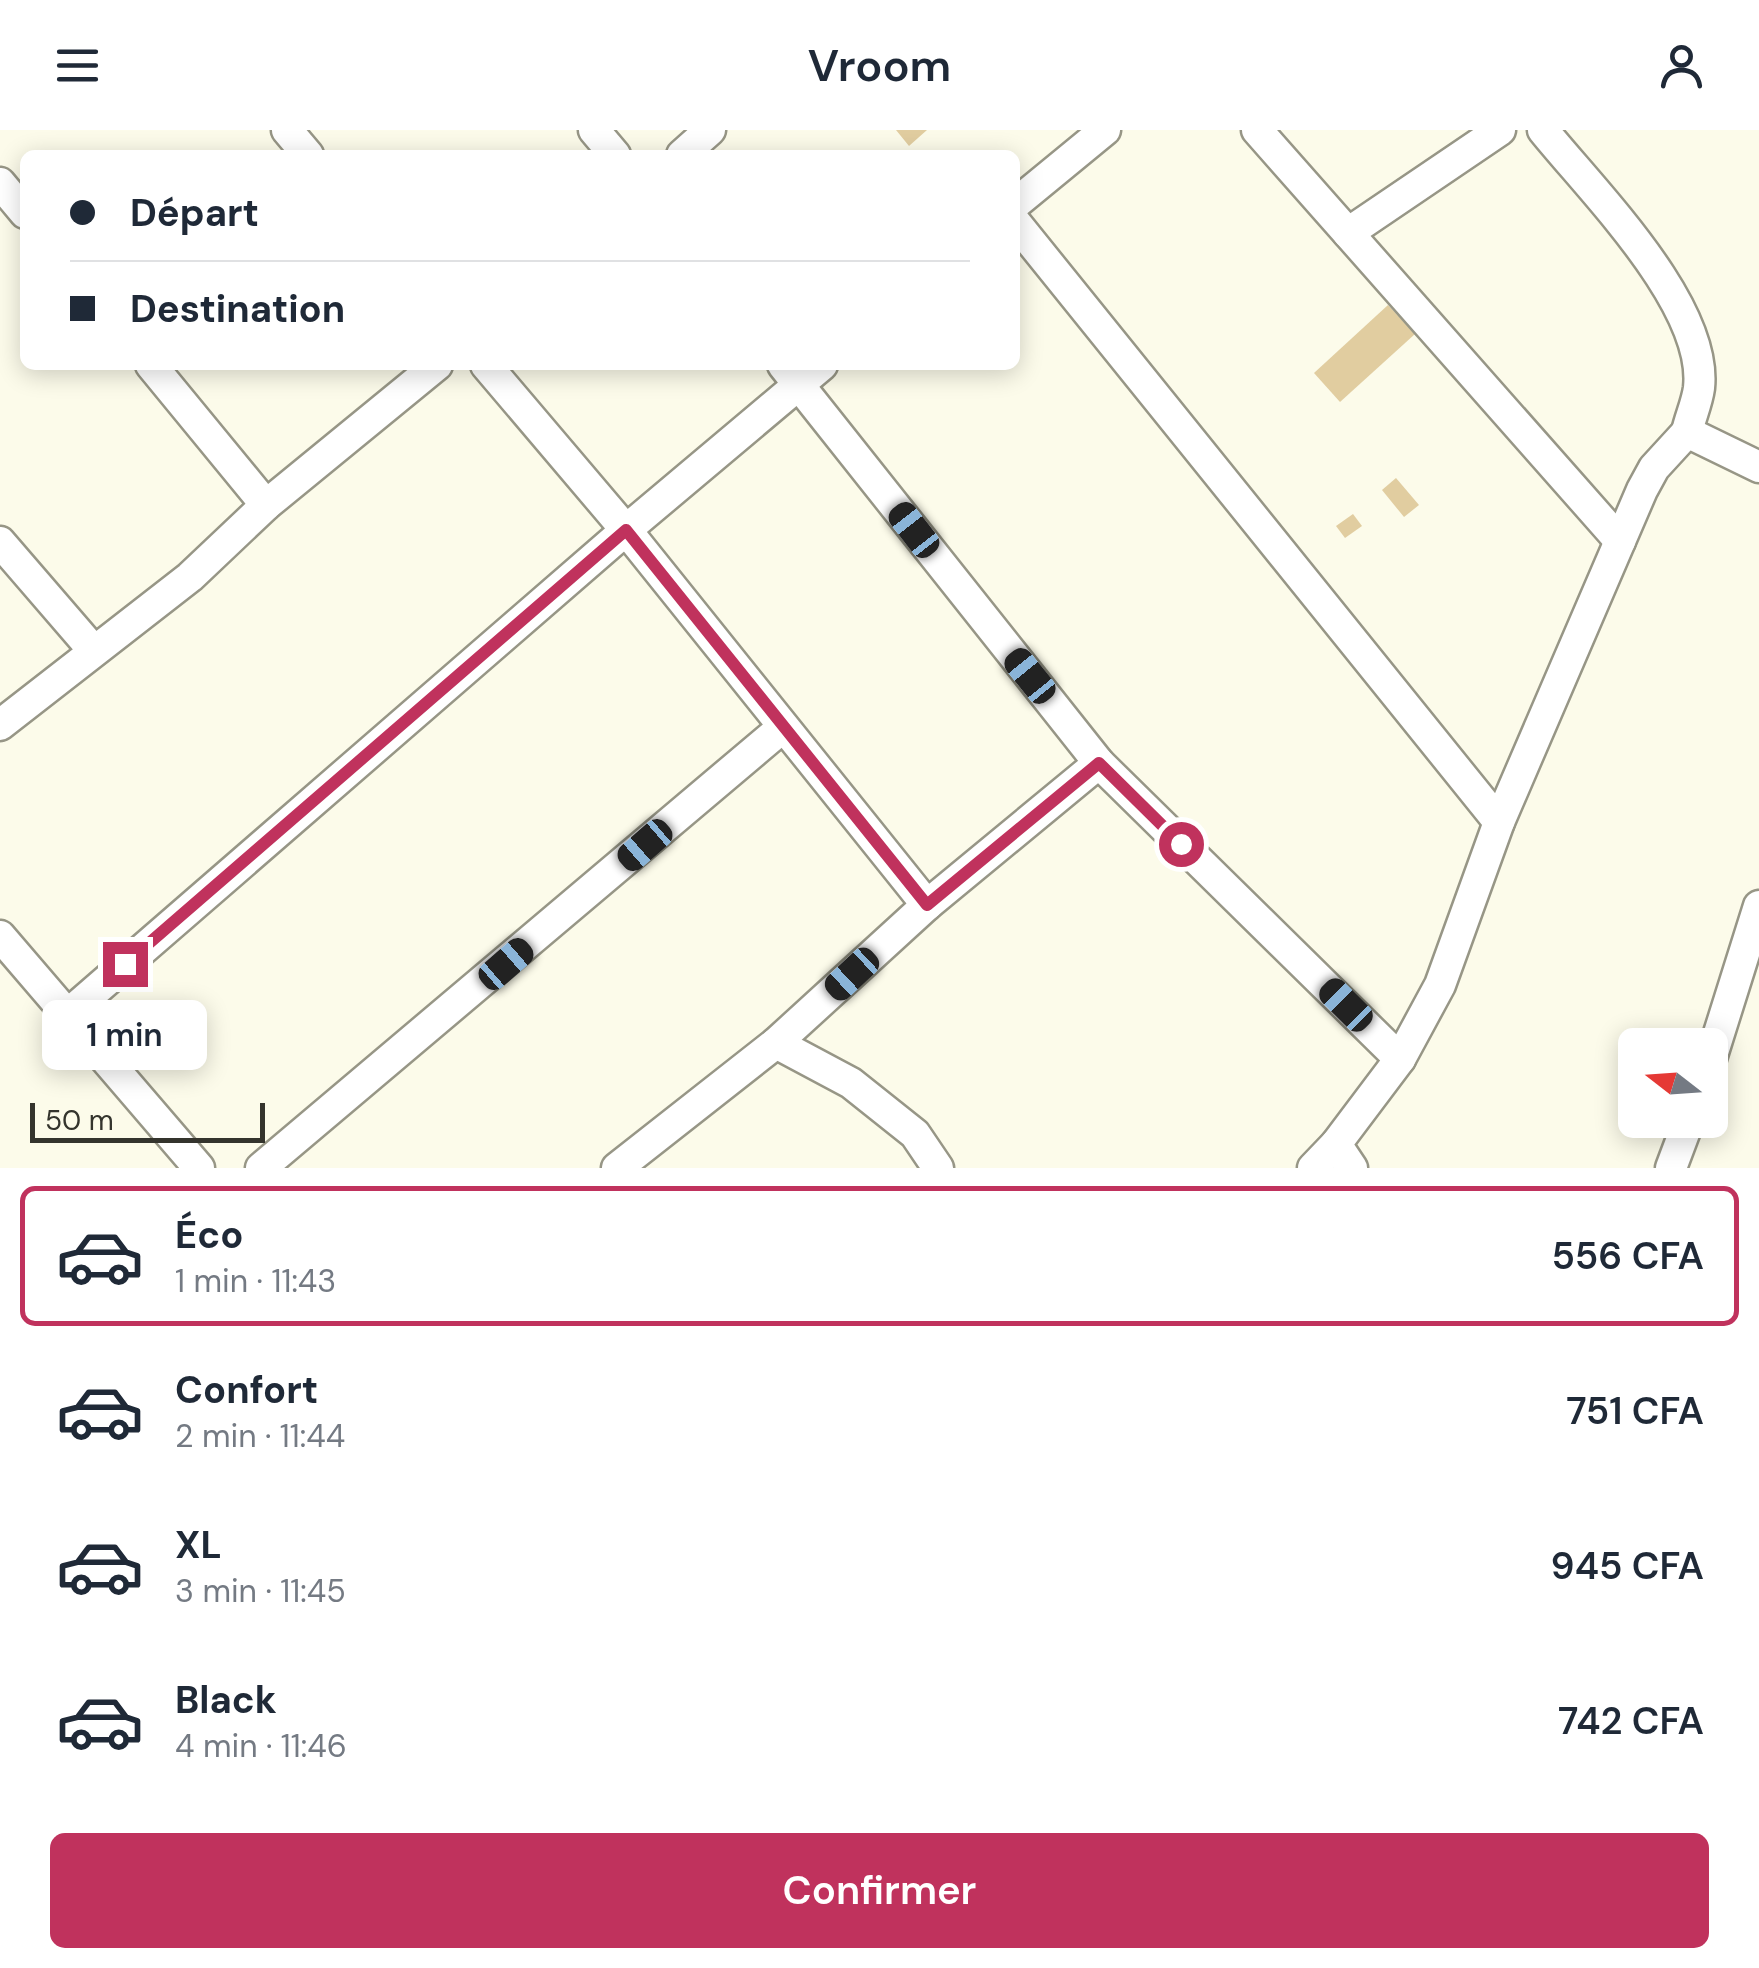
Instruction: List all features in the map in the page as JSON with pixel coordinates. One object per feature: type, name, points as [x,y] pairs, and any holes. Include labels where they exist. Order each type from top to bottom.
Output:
[{"type":"street","points":[[286,130],[304,150]]},
{"type":"street","points":[[594,130],[611,150]]},
{"type":"street","points":[[688,150],[710,130]]},
{"type":"street","points":[[1020,200],[1105,130]]},
{"type":"street","points":[[1257,130],[1620,541]]},
{"type":"street","points":[[1348,234],[1500,130]]},
{"type":"street","points":[[1313,1168],[1344,1156],[1440,985],[1499,822],[1620,541],[1654,468],[1686,432],[1699,386],[1692,336],[1665,280],[1543,130]]},
{"type":"street","points":[[0,183],[20,207]]},
{"type":"street","points":[[1020,228],[1499,822]]},
{"type":"street","points":[[154,370],[266,505]]},
{"type":"street","points":[[0,724],[190,577],[266,505],[431,370]]},
{"type":"street","points":[[490,370],[626,530],[927,905]]},
{"type":"street","points":[[68,1015],[626,530],[790,375],[1099,763],[1400,1059]]},
{"type":"street","points":[[1686,432],[1759,466]]},
{"type":"street","points":[[0,542],[94,650]]},
{"type":"street","points":[[261,1168],[783,727]]},
{"type":"street","points":[[617,1168],[776,1043],[927,905],[1099,763]]},
{"type":"street","points":[[1721,1028],[1759,906]]},
{"type":"street","points":[[0,936],[199,1168]]},
{"type":"street","points":[[776,1043],[851,1083],[915,1134],[938,1168]]},
{"type":"street","points":[[1671,1168],[1682,1138]]},
{"type":"building","points":[[896,130],[927,130],[909,146]]},
{"type":"building","points":[[1388,305],[1415,334],[1340,402],[1314,373]]},
{"type":"building","points":[[1396,478],[1419,505],[1404,517],[1382,490]]},
{"type":"building","points":[[1353,514],[1362,526],[1345,538],[1336,526]]},
{"type":"route","points":[[125,964],[626,530],[927,905],[1099,763],[1181,844]]}]
